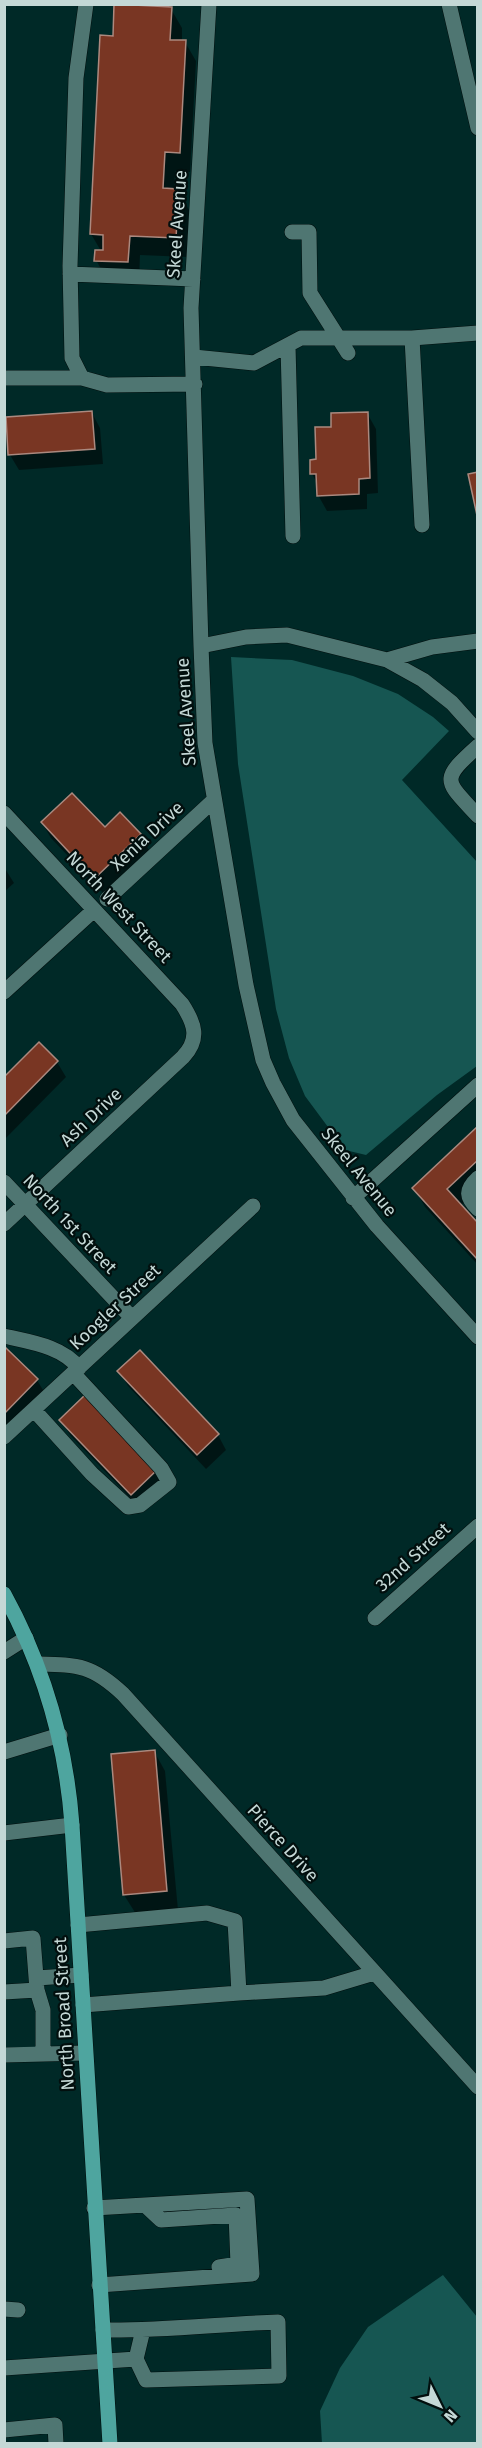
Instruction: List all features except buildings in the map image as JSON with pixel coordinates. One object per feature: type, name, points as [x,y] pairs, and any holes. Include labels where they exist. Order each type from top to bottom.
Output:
[{"type":"main road","name":"North Broad Street","points":[[4,1594],[38,1664],[60,1735],[66,1769],[72,1825],[110,2444]]},
{"type":"street","points":[[82,378],[72,358],[70,274],[76,78],[86,4]]},
{"type":"street","name":"Skeel Avenue","points":[[209,4],[191,308],[201,646],[205,743],[246,985],[263,1059],[293,1120],[353,1198],[477,1337]]},
{"type":"street","points":[[449,4],[477,128]]},
{"type":"street","points":[[292,232],[309,232],[310,293],[348,353]]},
{"type":"street","points":[[70,274],[193,279]]},
{"type":"street","points":[[194,357],[254,363],[301,338],[412,338],[477,333]]},
{"type":"street","points":[[412,338],[422,525]]},
{"type":"street","points":[[288,346],[293,536]]},
{"type":"street","points":[[4,378],[82,378],[107,385],[195,384]]},
{"type":"street","points":[[201,646],[246,637],[287,634],[387,660],[423,680],[452,703],[477,732]]},
{"type":"street","points":[[387,660],[432,647],[477,641]]},
{"type":"street","points":[[477,746],[455,767],[449,777],[451,786],[477,816]]},
{"type":"street","name":"Xenia Drive","points":[[107,899],[214,801]]},
{"type":"street","name":"North West Street","points":[[4,813],[182,1004],[191,1018],[194,1033]]},
{"type":"street","points":[[4,992],[94,910]]},
{"type":"street","name":"Ash Drive","points":[[4,1224],[193,1047],[194,1033]]},
{"type":"street","points":[[353,1198],[477,1085]]},
{"type":"street","points":[[477,1178],[468,1188],[467,1193],[469,1200],[477,1209]]},
{"type":"street","name":"North 1st Street","points":[[4,1182],[132,1318]]},
{"type":"street","name":"Koogler Street","points":[[4,1437],[253,1206]]},
{"type":"street","points":[[4,1336],[40,1344],[65,1356],[161,1468],[169,1482],[140,1505],[128,1507],[92,1474],[34,1410]]},
{"type":"street","name":"32nd Street","points":[[375,1618],[477,1526]]},
{"type":"street","points":[[4,1652],[26,1638]]},
{"type":"street","name":"Pierce Drive","points":[[38,1664],[84,1667],[105,1678],[123,1694],[477,2087]]},
{"type":"street","points":[[4,1752],[60,1735]]},
{"type":"street","points":[[4,1833],[72,1825]]},
{"type":"street","points":[[78,1925],[207,1913],[234,1921],[239,1993]]},
{"type":"street","points":[[4,1941],[33,1938],[37,1984],[43,2010],[43,2052]]},
{"type":"street","points":[[82,2005],[324,1988],[374,1973]]},
{"type":"street","points":[[4,1992],[81,1975]]},
{"type":"street","points":[[4,2055],[43,2052],[85,2053]]},
{"type":"street","points":[[94,2208],[247,2199],[252,2274],[99,2285]]},
{"type":"street","points":[[103,2330],[143,2330],[278,2322],[279,2376],[146,2380],[136,2359],[143,2330]]},
{"type":"street","points":[[4,2368],[136,2359]]},
{"type":"street","points":[[4,2430],[55,2425],[56,2444]]},
{"type":"shaded area","points":[[231,657],[292,660],[353,676],[398,694],[433,717],[449,731],[402,780],[477,862],[477,1066],[437,1095],[366,1155],[345,1150],[305,1096],[289,1058],[276,1009],[238,764]]},
{"type":"shaded area","points":[[443,2275],[477,2317],[477,2443],[322,2443],[320,2411],[340,2368],[368,2327]]}]
